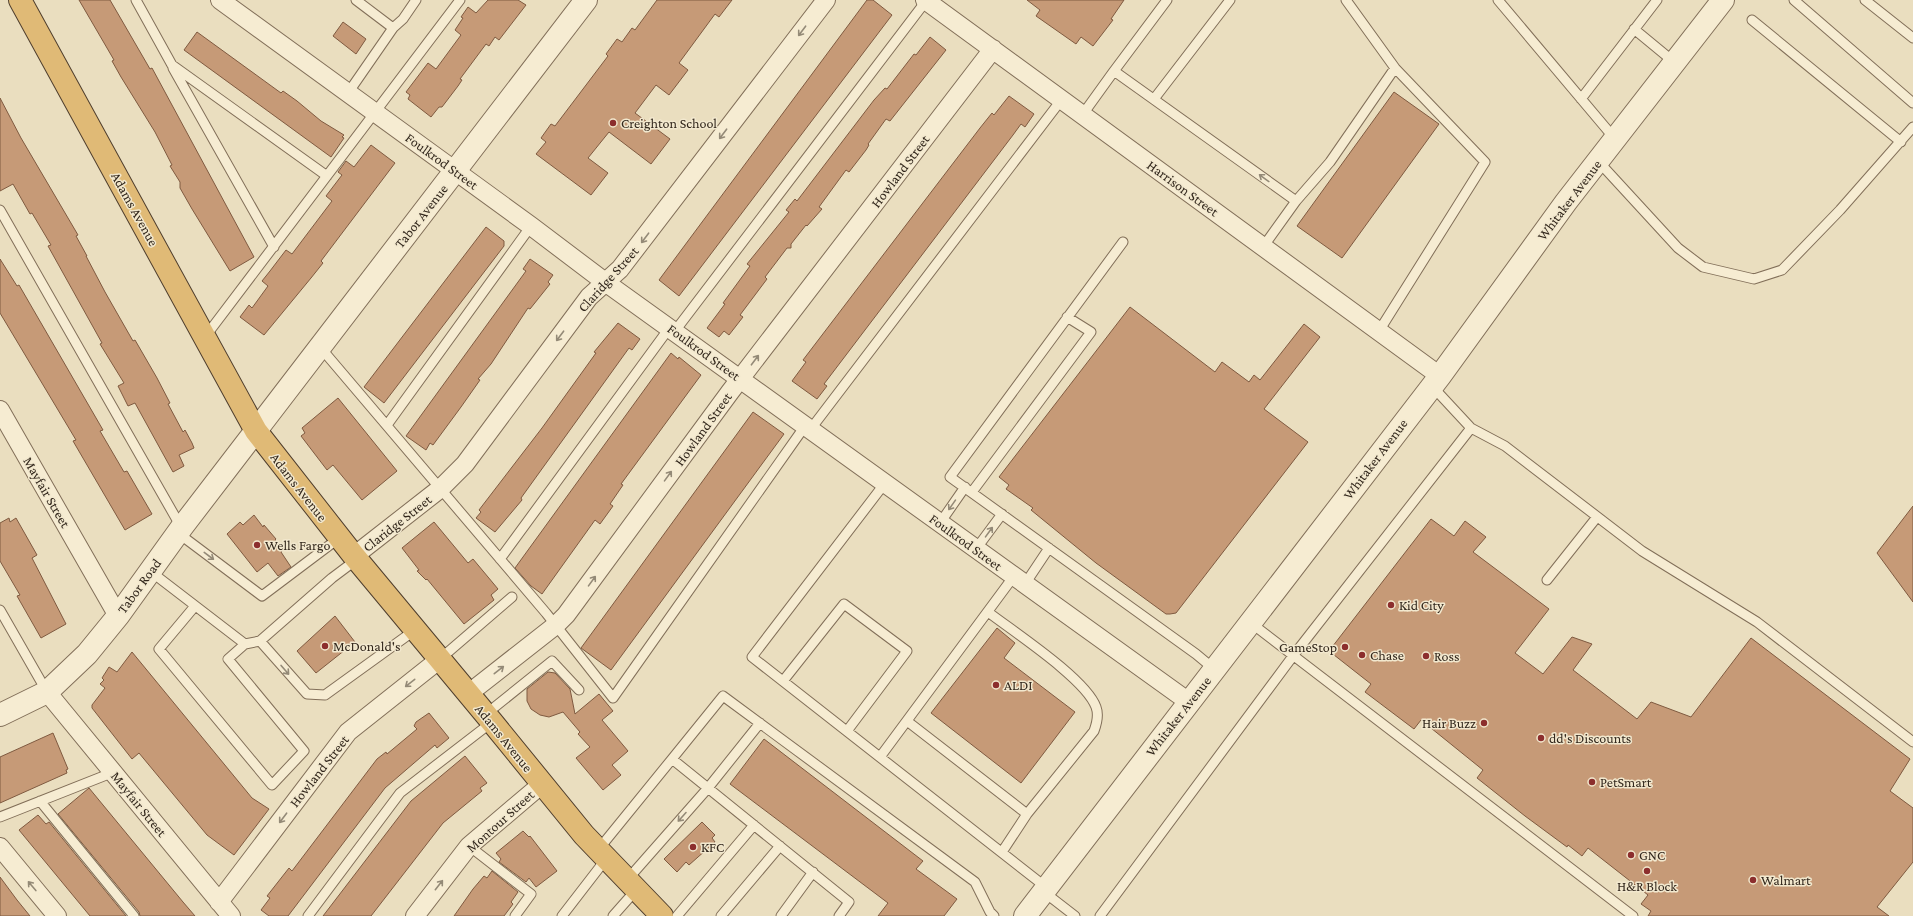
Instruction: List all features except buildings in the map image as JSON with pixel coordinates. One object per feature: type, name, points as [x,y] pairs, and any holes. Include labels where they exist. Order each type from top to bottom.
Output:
[{"type":"highway","name":"Adams Avenue","points":[[20,0],[256,431],[355,558],[489,718],[542,784],[602,855],[662,916]]},
{"type":"street","name":"Foulkrod Street","points":[[220,0],[456,170],[606,282],[1189,702]]},
{"type":"street","name":"Tabor Avenue","points":[[256,431],[586,0]]},
{"type":"street","name":"Claridge Street","points":[[355,558],[441,488],[465,464],[589,297],[620,269],[826,0]]},
{"type":"street","name":"Harrison Street","points":[[925,0],[1379,331],[1436,381]]},
{"type":"street","name":"Whitaker Avenue","points":[[1025,916],[1436,381],[1598,161],[1723,0]]},
{"type":"street","name":"Howland Street","points":[[468,694],[556,625],[566,615],[740,379],[993,49]]},
{"type":"street","name":"Mayfair Street","points":[[0,410],[118,616]]},
{"type":"street","name":"Tabor Road","points":[[0,715],[47,692],[87,654],[118,616],[180,530],[256,431]]},
{"type":"street","name":"Howland Street","points":[[219,902],[348,732],[440,659]]},
{"type":"street","name":"Mayfair Street","points":[[47,692],[231,916]]},
{"type":"street","name":"Montour Street","points":[[415,916],[469,846],[542,784]]},
{"type":"street","points":[[0,847],[57,916]]},
{"type":"lane","points":[[136,0],[274,247]]},
{"type":"lane","points":[[356,0],[393,28]]},
{"type":"lane","points":[[348,93],[393,28],[403,19],[416,0]]},
{"type":"lane","points":[[205,337],[460,0]]},
{"type":"lane","points":[[500,559],[672,329],[925,0]]},
{"type":"lane","points":[[1083,114],[1167,0]]},
{"type":"lane","points":[[1154,99],[1230,0]]},
{"type":"lane","points":[[1346,0],[1395,68],[1485,162],[1379,331]]},
{"type":"lane","points":[[1498,0],[1615,139]]},
{"type":"lane","points":[[1581,99],[1657,0]]},
{"type":"lane","points":[[1794,0],[1913,102]]},
{"type":"lane","points":[[1865,0],[1913,38]]},
{"type":"lane","points":[[1752,20],[1901,142]]},
{"type":"lane","points":[[1634,30],[1674,62]]},
{"type":"lane","points":[[172,65],[327,176]]},
{"type":"lane","points":[[1263,247],[1296,201],[1330,162],[1395,68]]},
{"type":"lane","points":[[1114,71],[1296,201]]},
{"type":"lane","points":[[320,347],[387,424],[556,625],[613,698],[808,428],[1062,100]]},
{"type":"lane","points":[[1598,161],[1678,248],[1703,267],[1754,279],[1782,270],[1840,210],[1913,127]]},
{"type":"lane","points":[[0,210],[180,530],[262,596],[339,538]]},
{"type":"lane","points":[[387,424],[532,226]]},
{"type":"lane","points":[[1123,242],[950,477],[1196,654],[1214,669]]},
{"type":"lane","points":[[940,523],[968,490],[1091,332],[1067,317]]},
{"type":"lane","points":[[1436,381],[1471,428],[1505,446],[1642,551],[1756,622],[1913,742]]},
{"type":"lane","points":[[1100,916],[1294,656],[1471,428]]},
{"type":"lane","points":[[885,483],[752,657],[1002,852],[1075,916]]},
{"type":"lane","points":[[976,549],[1002,514]]},
{"type":"lane","points":[[1547,580],[1597,516]]},
{"type":"lane","points":[[880,757],[988,612],[1049,548]]},
{"type":"lane","points":[[195,606],[159,649],[272,785],[304,751],[228,659],[245,644],[260,641],[355,558]]},
{"type":"lane","points":[[150,571],[245,644]]},
{"type":"lane","points":[[440,659],[512,597]]},
{"type":"lane","points":[[783,681],[844,604],[907,651],[847,731]]},
{"type":"lane","points":[[0,610],[47,692]]},
{"type":"lane","points":[[988,612],[1071,675],[1090,696],[1097,708],[1098,721],[1094,731],[1027,814],[1002,852]]},
{"type":"lane","points":[[1251,623],[1633,916]]},
{"type":"lane","points":[[260,641],[307,694],[325,695],[416,630]]},
{"type":"lane","points":[[308,916],[400,793],[489,718],[552,661],[579,690]]},
{"type":"lane","points":[[562,916],[602,855],[672,759],[723,696],[974,882],[990,912],[994,916]]},
{"type":"lane","points":[[907,721],[1027,814]]},
{"type":"lane","points":[[613,916],[631,885],[760,723]]},
{"type":"lane","points":[[672,759],[849,902],[839,916]]},
{"type":"lane","points":[[0,817],[114,772]]},
{"type":"lane","points":[[40,801],[134,916]]},
{"type":"lane","points":[[677,916],[754,825]]},
{"type":"lane","points":[[469,846],[531,894],[515,916]]},
{"type":"lane","points":[[721,916],[780,846]]},
{"type":"lane","points":[[781,916],[813,872]]},
{"type":"place","name":"Creighton School","points":[[613,123]]},
{"type":"place","name":"Wells Fargo","points":[[257,545]]},
{"type":"place","name":"Kid City","points":[[1391,605]]},
{"type":"place","name":"McDonald's","points":[[325,646]]},
{"type":"place","name":"GameStop","points":[[1345,647]]},
{"type":"place","name":"Chase","points":[[1362,655]]},
{"type":"place","name":"Ross","points":[[1426,656]]},
{"type":"place","name":"ALDI","points":[[996,685]]},
{"type":"place","name":"Hair Buzz","points":[[1484,723]]},
{"type":"place","name":"dd's Discounts","points":[[1541,738]]},
{"type":"place","name":"PetSmart","points":[[1592,782]]},
{"type":"place","name":"KFC","points":[[693,847]]},
{"type":"place","name":"GNC","points":[[1631,855]]},
{"type":"place","name":"H&R Block","points":[[1647,871]]},
{"type":"place","name":"Walmart","points":[[1753,880]]}]
